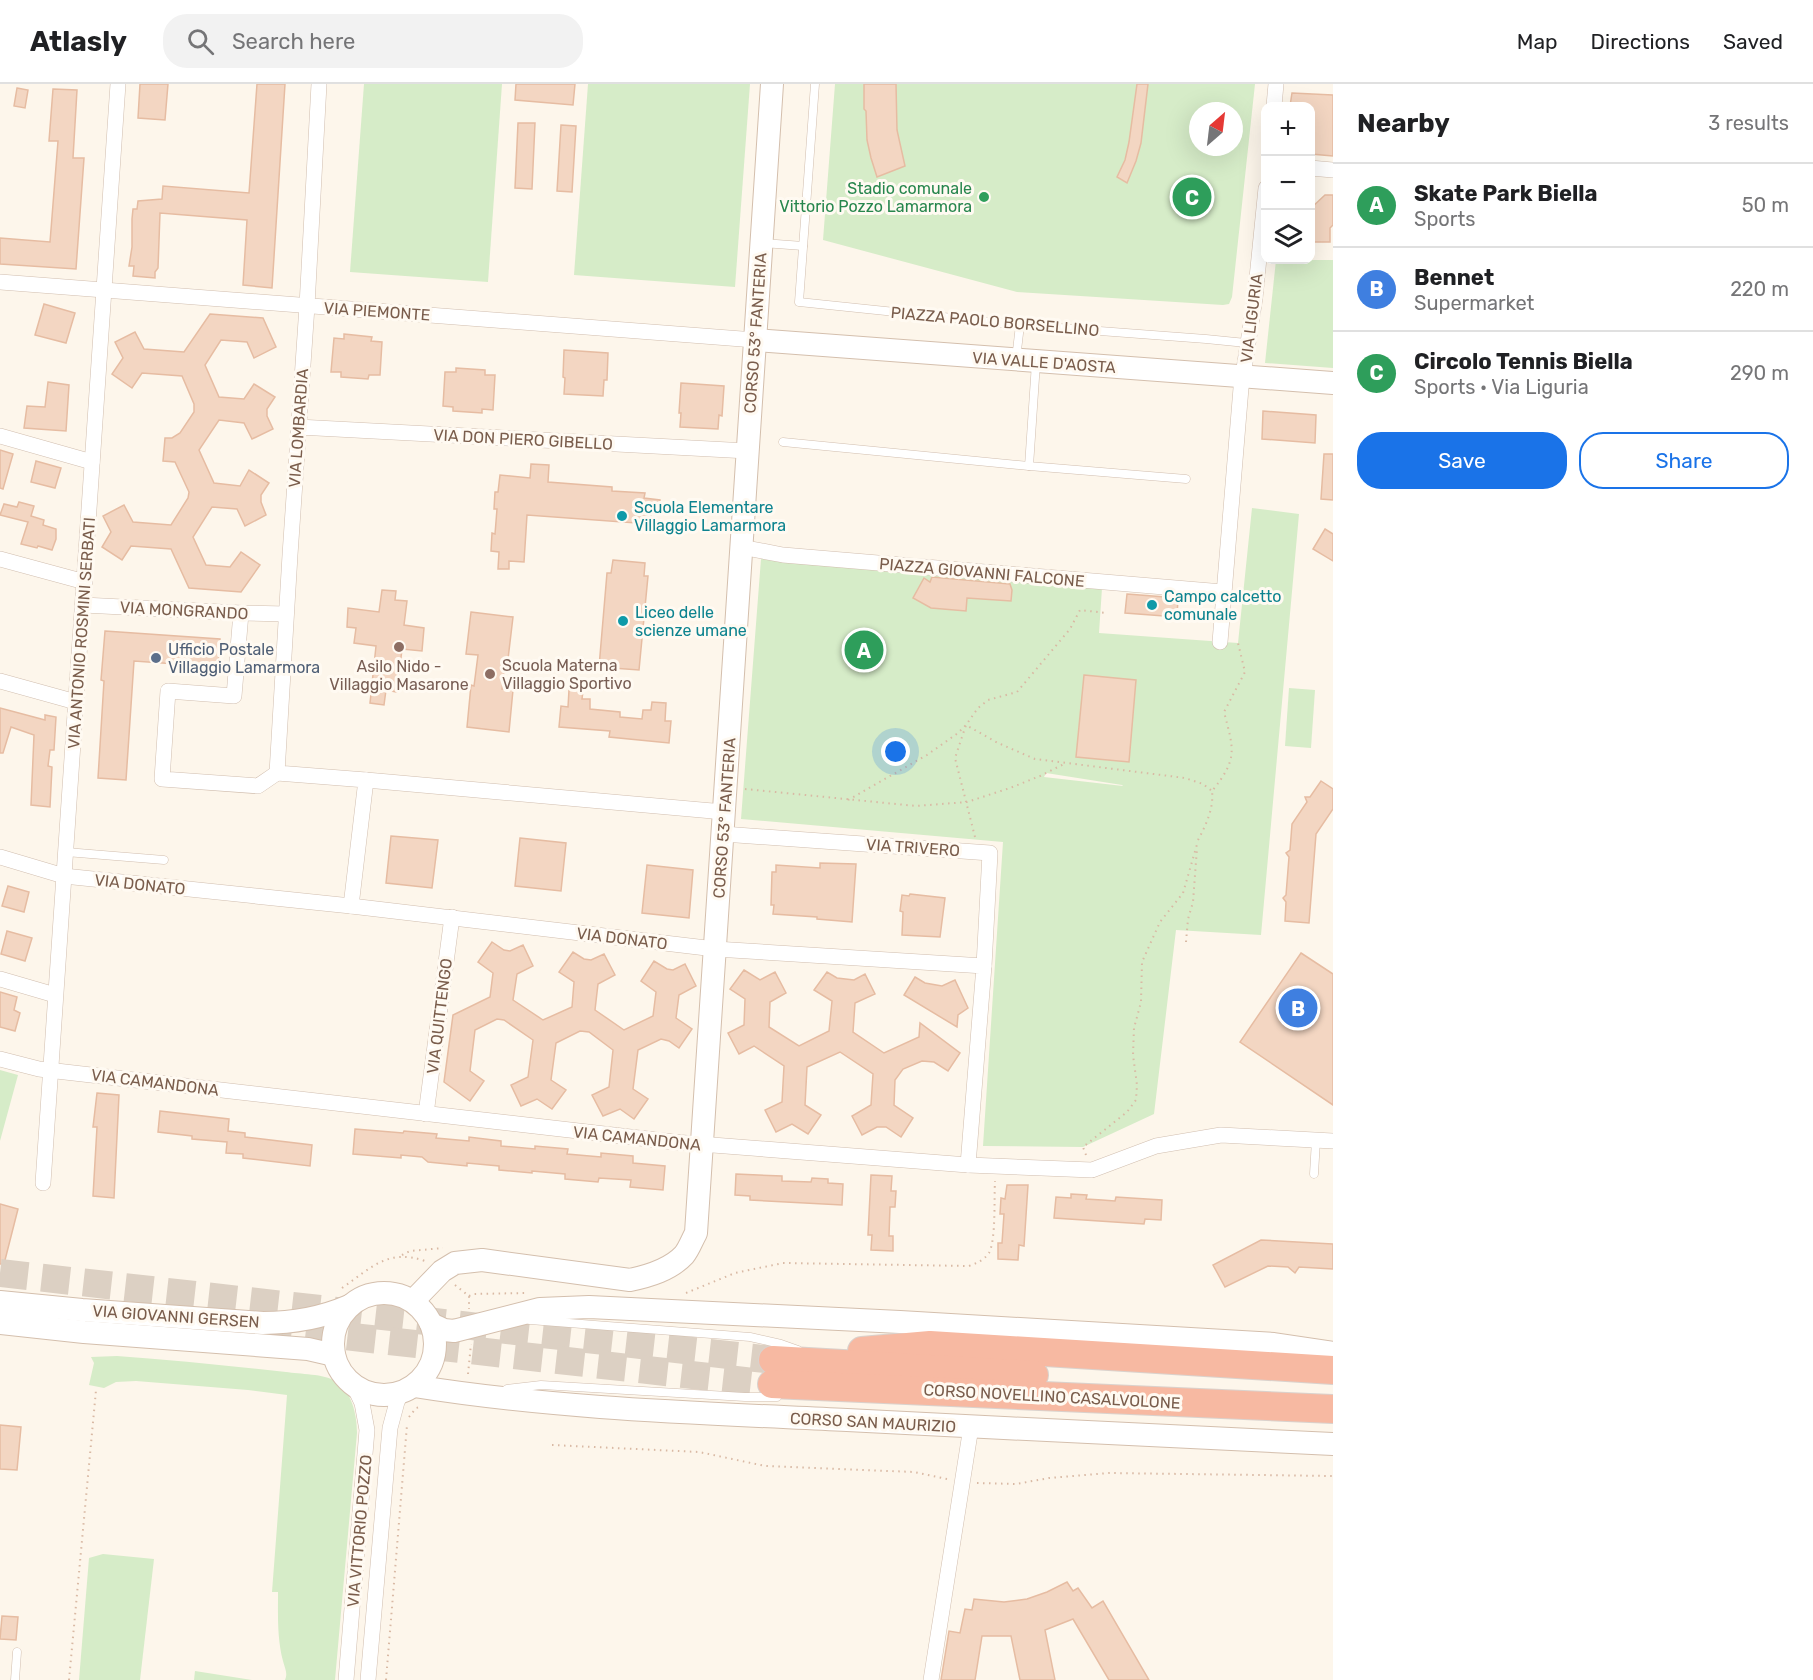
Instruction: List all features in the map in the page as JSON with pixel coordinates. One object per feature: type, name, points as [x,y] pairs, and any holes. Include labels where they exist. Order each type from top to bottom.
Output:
[{"type":"highway","points":[[833,1363],[864,1350],[930,1345],[1333,1370]]},
{"type":"highway","name":"CORSO NOVELLINO CASALVOLONE","points":[[778,1380],[833,1363],[1333,1393]]},
{"type":"highway","name":"CORSO NOVELLINO CASALVOLONE","points":[[778,1380],[885,1388],[1333,1409]]},
{"type":"highway","points":[[885,1388],[975,1408],[1333,1426]]},
{"type":"street","name":"VIA ANTONIO ROSMINI SERBATI","points":[[43,1183],[118,84]]},
{"type":"street","name":"VIA LOMBARDIA","points":[[277,773],[319,84]]},
{"type":"street","name":"CORSO 53° FANTERIA","points":[[413,1301],[442,1271],[455,1263],[482,1260],[630,1280],[651,1276],[684,1254],[696,1233],[772,84]]},
{"type":"street","points":[[1274,102],[1276,84]]},
{"type":"street","points":[[1315,168],[1333,170]]},
{"type":"street","name":"VIA LIGURIA","points":[[1244,376],[1246,343],[1255,298],[1264,210]]},
{"type":"street","name":"VIA PIEMONTE","points":[[0,282],[755,340]]},
{"type":"street","name":"VIA VALLE D'AOSTA","points":[[755,340],[1333,383]]},
{"type":"street","points":[[1220,642],[1241,388],[1244,376]]},
{"type":"street","name":"VIA DON PIERO GIBELLO","points":[[298,427],[748,451]]},
{"type":"street","points":[[0,436],[92,462]]},
{"type":"street","name":"PIAZZA GIOVANNI FALCONE","points":[[741,547],[783,555],[1223,592]]},
{"type":"street","points":[[0,559],[85,582]]},
{"type":"street","name":"VIA MONGRANDO","points":[[82,605],[286,614]]},
{"type":"street","points":[[241,613],[234,696],[168,691],[162,779],[258,786],[277,773],[366,780],[351,906]]},
{"type":"street","points":[[0,681],[76,702]]},
{"type":"street","name":"VIA TRIVERO","points":[[366,780],[658,807],[723,823],[990,853],[984,966]]},
{"type":"street","name":"VIA DONATO","points":[[0,857],[64,876],[452,917],[715,949],[984,966]]},
{"type":"street","name":"VIA QUITTENGO","points":[[426,1114],[452,917]]},
{"type":"street","points":[[968,1165],[984,966]]},
{"type":"street","points":[[0,979],[55,995]]},
{"type":"street","name":"VIA CAMANDONA","points":[[0,1059],[29,1068],[702,1145],[996,1167],[1092,1170],[1156,1146],[1221,1135],[1333,1141]]},
{"type":"street","points":[[387,1292],[413,1301],[424,1311],[435,1337],[435,1351],[431,1364],[412,1394],[389,1395],[364,1391],[344,1376],[334,1355],[332,1342],[343,1298],[387,1292]]},
{"type":"street","name":"VIA GIOVANNI GERSEN","points":[[0,1302],[71,1309],[287,1323],[328,1315],[343,1298]]},
{"type":"street","points":[[431,1324],[444,1330],[454,1331],[540,1309],[589,1307],[1274,1344],[1333,1353]]},
{"type":"street","name":"VIA GIOVANNI GERSEN","points":[[0,1323],[308,1349],[334,1355]]},
{"type":"street","name":"VIA VITTORIO POZZO","points":[[346,1680],[367,1430],[362,1403],[353,1384]]},
{"type":"street","name":"CORSO SAN MAURIZIO","points":[[412,1394],[464,1394],[549,1404],[683,1412],[1333,1444]]},
{"type":"street","name":"VIA VITTORIO POZZO","points":[[368,1680],[390,1428],[397,1401],[412,1394]]},
{"type":"street","points":[[931,1680],[971,1426]]},
{"type":"lane","name":"PIAZZA PAOLO BORSELLINO","points":[[815,84],[799,303],[1020,325],[1246,343]]},
{"type":"lane","points":[[761,242],[803,246]]},
{"type":"lane","points":[[1020,325],[1026,361],[1029,466]]},
{"type":"lane","points":[[783,442],[1186,479]]},
{"type":"lane","points":[[66,852],[164,860]]},
{"type":"lane","points":[[1314,1174],[1316,1140]]},
{"type":"lane","points":[[503,1318],[750,1337],[781,1344],[833,1363]]},
{"type":"lane","points":[[464,1394],[541,1385],[744,1397],[778,1380]]},
{"type":"lane","points":[[838,1395],[885,1388]]},
{"type":"lane","points":[[15,1680],[17,1652]]},
{"type":"path","points":[[848,800],[927,755],[958,733],[987,700],[1017,692],[1070,629],[1080,610],[1106,613]]},
{"type":"path","points":[[1212,791],[1225,776],[1232,758],[1232,744],[1224,712],[1245,672],[1238,644],[1220,642]]},
{"type":"path","points":[[966,725],[998,743],[1035,759],[1185,778],[1203,784],[1212,791],[1213,799],[1207,822],[1198,841],[1182,892],[1160,922],[1142,962],[1141,1002],[1134,1028],[1136,1100],[1127,1112],[1083,1147],[1092,1170]]},
{"type":"path","points":[[966,725],[955,758],[975,836],[974,851]]},
{"type":"path","points":[[726,787],[916,806],[967,802],[1010,788],[1064,764]]},
{"type":"path","points":[[1186,942],[1188,919],[1193,902],[1198,841]]},
{"type":"path","points":[[680,1296],[735,1273],[783,1263],[969,1266],[978,1263],[988,1254],[992,1242],[996,1167]]},
{"type":"path","points":[[343,1298],[382,1260],[410,1251],[450,1247]]},
{"type":"path","points":[[399,1256],[414,1257],[429,1263],[442,1271],[469,1296]]},
{"type":"path","points":[[469,1296],[533,1292]]},
{"type":"path","points":[[464,1394],[470,1368],[469,1296]]},
{"type":"path","points":[[69,1680],[96,1390]]},
{"type":"path","points":[[386,1680],[408,1418],[416,1408],[412,1394]]},
{"type":"path","points":[[552,1445],[699,1452],[765,1466],[914,1472],[963,1482],[1016,1484],[1049,1478],[1109,1473],[1333,1476]]},
{"type":"green space","points":[[364,84],[502,84],[488,282],[350,272]]},
{"type":"green space","points":[[588,84],[750,84],[735,287],[574,275]]},
{"type":"green space","name":"Stadio comunale Vittorio Pozzo Lamarmora","points":[[835,84],[1255,84],[1232,297],[1229,304],[1017,292],[823,240]]},
{"type":"green space","points":[[1315,260],[1333,260],[1333,368],[1265,363],[1276,264],[1315,264]]},
{"type":"green space","points":[[1252,508],[1299,514],[1261,935],[1176,930],[1154,1114],[1083,1147],[983,1146],[1003,842],[741,819],[761,559],[1102,588],[1099,633],[1238,643]],"holes":[[[1046,773],[1123,786],[1044,777]]]},
{"type":"green space","points":[[1289,688],[1315,690],[1311,748],[1285,746]]},
{"type":"green space","points":[[0,1070],[18,1075],[0,1141]]},
{"type":"green space","points":[[117,1356],[319,1376],[335,1381],[346,1391],[355,1411],[357,1433],[335,1680],[285,1680],[286,1673],[279,1635],[278,1592],[272,1592],[287,1395],[136,1381],[116,1382],[104,1388],[89,1385],[94,1363],[91,1357]]},
{"type":"green space","points":[[103,1554],[154,1559],[140,1680],[79,1680],[89,1558]]},
{"type":"green space","points":[[195,1671],[252,1680],[194,1680]]},
{"type":"building","points":[[140,84],[168,84],[165,120],[138,118]]},
{"type":"building","points":[[257,84],[285,84],[272,288],[243,285],[247,220],[160,213],[158,268],[155,278],[133,276],[134,266],[129,266],[132,219],[133,209],[137,209],[138,201],[162,199],[163,186],[249,193]]},
{"type":"building","points":[[516,84],[575,84],[573,105],[515,100]]},
{"type":"building","points":[[864,84],[896,84],[897,130],[905,166],[877,177],[867,140]]},
{"type":"building","points":[[1137,84],[1148,84],[1141,143],[1127,183],[1117,177],[1125,160],[1129,142]]},
{"type":"building","points":[[17,88],[28,90],[25,108],[14,106]]},
{"type":"building","points":[[53,89],[77,90],[73,158],[84,158],[76,269],[0,264],[0,238],[50,242],[58,141],[49,141]]},
{"type":"building","points":[[1292,93],[1333,95],[1333,156],[1315,154],[1315,102],[1291,102]]},
{"type":"building","points":[[518,123],[535,123],[532,189],[515,188]]},
{"type":"building","points":[[561,125],[576,126],[572,192],[557,191]]},
{"type":"building","points":[[1325,195],[1333,195],[1333,225],[1330,228],[1330,242],[1315,242],[1315,204]]},
{"type":"building","points":[[44,304],[75,313],[66,343],[35,335]]},
{"type":"building","points":[[210,314],[263,318],[276,347],[254,358],[247,342],[221,340],[205,365],[219,397],[244,399],[254,384],[275,397],[267,409],[267,416],[273,429],[252,439],[244,423],[219,420],[199,450],[214,483],[240,486],[249,470],[269,483],[261,495],[266,515],[245,526],[237,509],[212,507],[193,537],[206,565],[230,567],[241,552],[260,565],[241,592],[189,588],[171,549],[131,546],[122,560],[102,547],[111,532],[103,516],[124,505],[133,522],[171,525],[188,498],[189,492],[175,462],[163,461],[165,438],[172,438],[180,433],[194,412],[194,404],[182,376],[142,373],[132,388],[112,374],[123,358],[115,342],[135,332],[144,349],[184,352]]},
{"type":"building","points":[[344,334],[372,337],[371,341],[382,342],[380,375],[369,375],[368,379],[341,377],[341,372],[331,372],[334,338],[344,339]]},
{"type":"building","points":[[564,350],[608,353],[607,380],[604,380],[603,396],[564,394]]},
{"type":"building","points":[[456,368],[485,370],[485,375],[495,375],[493,410],[482,409],[482,413],[453,411],[453,407],[443,406],[445,372],[456,372]]},
{"type":"building","points":[[48,382],[69,385],[66,431],[24,428],[27,406],[45,407]]},
{"type":"building","points":[[681,383],[724,386],[722,416],[719,415],[718,429],[680,427]]},
{"type":"building","points":[[1263,411],[1316,415],[1315,443],[1262,439]]},
{"type":"building","points":[[0,450],[13,454],[3,489],[0,488]]},
{"type":"building","points":[[1324,454],[1333,454],[1333,500],[1321,499]]},
{"type":"building","points":[[36,461],[61,468],[55,488],[31,482]]},
{"type":"building","name":"Scuola Elementare Villaggio Lamarmora","points":[[531,464],[549,465],[548,482],[612,487],[612,491],[645,493],[644,498],[660,500],[659,511],[651,511],[650,524],[527,515],[524,562],[509,561],[509,569],[498,569],[499,552],[491,551],[497,509],[494,509],[495,492],[498,492],[500,475],[530,478]]},
{"type":"building","points":[[19,502],[34,506],[31,516],[44,520],[43,525],[56,529],[56,539],[52,550],[21,544],[28,522],[0,515],[4,504],[17,507]]},
{"type":"building","points":[[1325,529],[1333,534],[1333,561],[1313,549]]},
{"type":"building","points":[[613,560],[645,563],[644,576],[648,576],[639,670],[599,667],[607,573],[611,573]]},
{"type":"building","points":[[932,577],[1010,584],[1011,601],[967,598],[966,611],[931,608],[913,598],[924,578],[930,582]]},
{"type":"building","name":"Asilo Nido - Villaggio Masarone","points":[[382,590],[396,591],[395,600],[407,601],[404,625],[424,628],[422,651],[402,649],[397,692],[386,690],[384,705],[370,703],[376,646],[354,643],[356,628],[347,627],[348,608],[379,612]]},
{"type":"building","name":"Campo calcetto comunale","points":[[1127,594],[1178,598],[1177,617],[1125,613]]},
{"type":"building","name":"Scuola Materna Villaggio Sportivo","points":[[471,612],[513,617],[502,689],[513,690],[509,732],[467,727],[471,685],[474,686],[478,655],[466,654]]},
{"type":"building","points":[[105,631],[220,639],[218,667],[134,661],[126,780],[98,778]]},
{"type":"building","points":[[1084,675],[1136,680],[1129,762],[1076,757]]},
{"type":"building","points":[[569,690],[583,691],[582,699],[590,699],[590,709],[620,712],[620,717],[642,719],[643,710],[651,710],[652,702],[666,703],[665,721],[671,721],[669,743],[609,737],[610,731],[559,727],[561,706],[568,707]]},
{"type":"building","points":[[0,708],[45,720],[45,715],[56,717],[54,750],[50,750],[48,766],[52,767],[50,807],[31,805],[34,735],[11,727],[3,753],[0,753]]},
{"type":"building","points":[[1321,781],[1333,789],[1333,809],[1316,834],[1309,923],[1285,921],[1286,902],[1283,898],[1286,895],[1289,857],[1286,853],[1290,850],[1292,824],[1307,802],[1305,797],[1310,797]]},
{"type":"building","points":[[391,836],[438,840],[432,888],[386,883]]},
{"type":"building","points":[[520,838],[566,843],[561,891],[515,886]]},
{"type":"building","points":[[820,863],[856,864],[852,922],[773,914],[772,872],[776,872],[776,865],[820,868]]},
{"type":"building","points":[[647,865],[693,870],[689,918],[642,913]]},
{"type":"building","points":[[8,886],[29,892],[24,912],[2,906]]},
{"type":"building","points":[[910,894],[945,898],[940,937],[902,935],[903,912],[900,911],[902,895],[909,896]]},
{"type":"building","points":[[7,931],[32,938],[25,961],[1,954]]},
{"type":"building","points":[[492,942],[510,951],[523,945],[533,966],[517,974],[513,1000],[543,1020],[572,1007],[574,982],[559,972],[573,952],[584,959],[591,960],[604,954],[615,975],[598,984],[595,1010],[624,1030],[653,1016],[656,992],[641,981],[654,961],[673,970],[685,964],[696,986],[679,995],[676,1018],[692,1029],[679,1048],[661,1039],[638,1050],[633,1089],[648,1099],[634,1119],[620,1109],[603,1116],[592,1095],[609,1087],[613,1050],[589,1032],[580,1031],[556,1043],[551,1080],[566,1090],[552,1109],[537,1099],[521,1106],[511,1085],[528,1077],[533,1040],[504,1020],[497,1019],[475,1030],[470,1071],[484,1081],[470,1101],[444,1082],[453,1015],[490,997],[493,973],[478,962]]},
{"type":"building","points":[[1301,953],[1333,974],[1333,1105],[1240,1042]]},
{"type":"building","points":[[744,970],[760,980],[775,972],[786,993],[770,1002],[769,1027],[799,1046],[829,1031],[832,1001],[814,990],[827,972],[837,978],[854,980],[865,974],[875,994],[855,1003],[853,1032],[884,1053],[919,1037],[920,1023],[960,1053],[948,1071],[934,1062],[922,1061],[903,1069],[895,1080],[894,1105],[913,1118],[901,1137],[886,1127],[877,1127],[862,1135],[852,1116],[871,1105],[873,1074],[840,1052],[807,1067],[805,1105],[821,1115],[808,1134],[792,1124],[776,1132],[765,1110],[782,1102],[784,1066],[754,1046],[739,1054],[728,1033],[744,1025],[745,999],[730,989]]},
{"type":"building","points":[[915,977],[925,983],[942,986],[955,980],[968,1008],[958,1015],[957,1027],[904,995]]},
{"type":"building","points":[[0,992],[17,997],[14,1010],[20,1013],[15,1031],[0,1027]]},
{"type":"building","points":[[97,1093],[119,1095],[114,1198],[93,1196],[97,1127],[93,1127]]},
{"type":"building","points":[[160,1111],[229,1119],[228,1131],[245,1133],[245,1137],[312,1145],[310,1166],[243,1158],[243,1154],[226,1153],[227,1142],[192,1139],[192,1136],[158,1132]]},
{"type":"building","points":[[355,1129],[437,1134],[436,1138],[469,1141],[469,1137],[501,1141],[501,1146],[568,1149],[567,1154],[601,1157],[601,1153],[633,1156],[633,1163],[665,1166],[663,1190],[630,1187],[631,1180],[599,1178],[598,1182],[565,1179],[565,1174],[499,1170],[499,1166],[428,1162],[422,1157],[401,1155],[401,1158],[353,1154]]},
{"type":"building","points":[[736,1174],[782,1176],[782,1181],[811,1182],[812,1178],[828,1179],[828,1183],[843,1184],[842,1205],[750,1200],[750,1196],[735,1195]]},
{"type":"building","points":[[871,1175],[892,1176],[891,1191],[896,1191],[895,1207],[890,1207],[889,1236],[893,1236],[893,1251],[871,1250],[872,1235],[868,1235]]},
{"type":"building","points":[[1007,1185],[1028,1185],[1024,1246],[1019,1245],[1018,1260],[998,1259],[998,1243],[1002,1243],[1004,1214],[1000,1214],[1001,1198],[1005,1199]]},
{"type":"building","points":[[1071,1194],[1087,1195],[1086,1199],[1115,1201],[1116,1197],[1162,1200],[1161,1220],[1145,1219],[1144,1224],[1054,1218],[1056,1197],[1071,1198]]},
{"type":"building","points":[[0,1204],[18,1209],[4,1264],[0,1264]]},
{"type":"building","points":[[1261,1240],[1333,1244],[1333,1269],[1299,1267],[1295,1273],[1288,1267],[1268,1266],[1225,1287],[1213,1265]]},
{"type":"building","points":[[0,1425],[21,1427],[17,1470],[0,1469]]},
{"type":"building","points":[[1067,1582],[1073,1591],[1078,1588],[1092,1608],[1103,1601],[1149,1680],[1109,1680],[1073,1619],[1045,1630],[1055,1680],[1020,1680],[1011,1636],[982,1636],[975,1680],[941,1680],[949,1631],[960,1633],[965,1609],[972,1610],[974,1599],[1004,1602],[1027,1599]]},
{"type":"building","points":[[2,1616],[18,1617],[16,1640],[0,1639]]},
{"type":"tunnel","points":[[0,1273],[773,1360]]},
{"type":"tunnel","points":[[264,1327],[772,1384]]},
{"type":"place","name":"Stadio comunale Vittorio Pozzo Lamarmora","points":[[984,197]]},
{"type":"place","name":"Circolo Tennis Biella","points":[[1192,197]]},
{"type":"place","name":"Scuola Elementare Villaggio Lamarmora","points":[[622,516]]},
{"type":"place","name":"Campo calcetto comunale","points":[[1152,605]]},
{"type":"place","name":"Liceo delle scienze umane","points":[[623,621]]},
{"type":"place","name":"Asilo Nido - Villaggio Masarone","points":[[399,647]]},
{"type":"place","name":"Skate Park Biella","points":[[864,650]]},
{"type":"place","name":"Ufficio Postale Villaggio Lamarmora","points":[[156,658]]},
{"type":"place","name":"Scuola Materna Villaggio Sportivo","points":[[490,674]]},
{"type":"place","name":"Bennet","points":[[1298,1008]]}]
